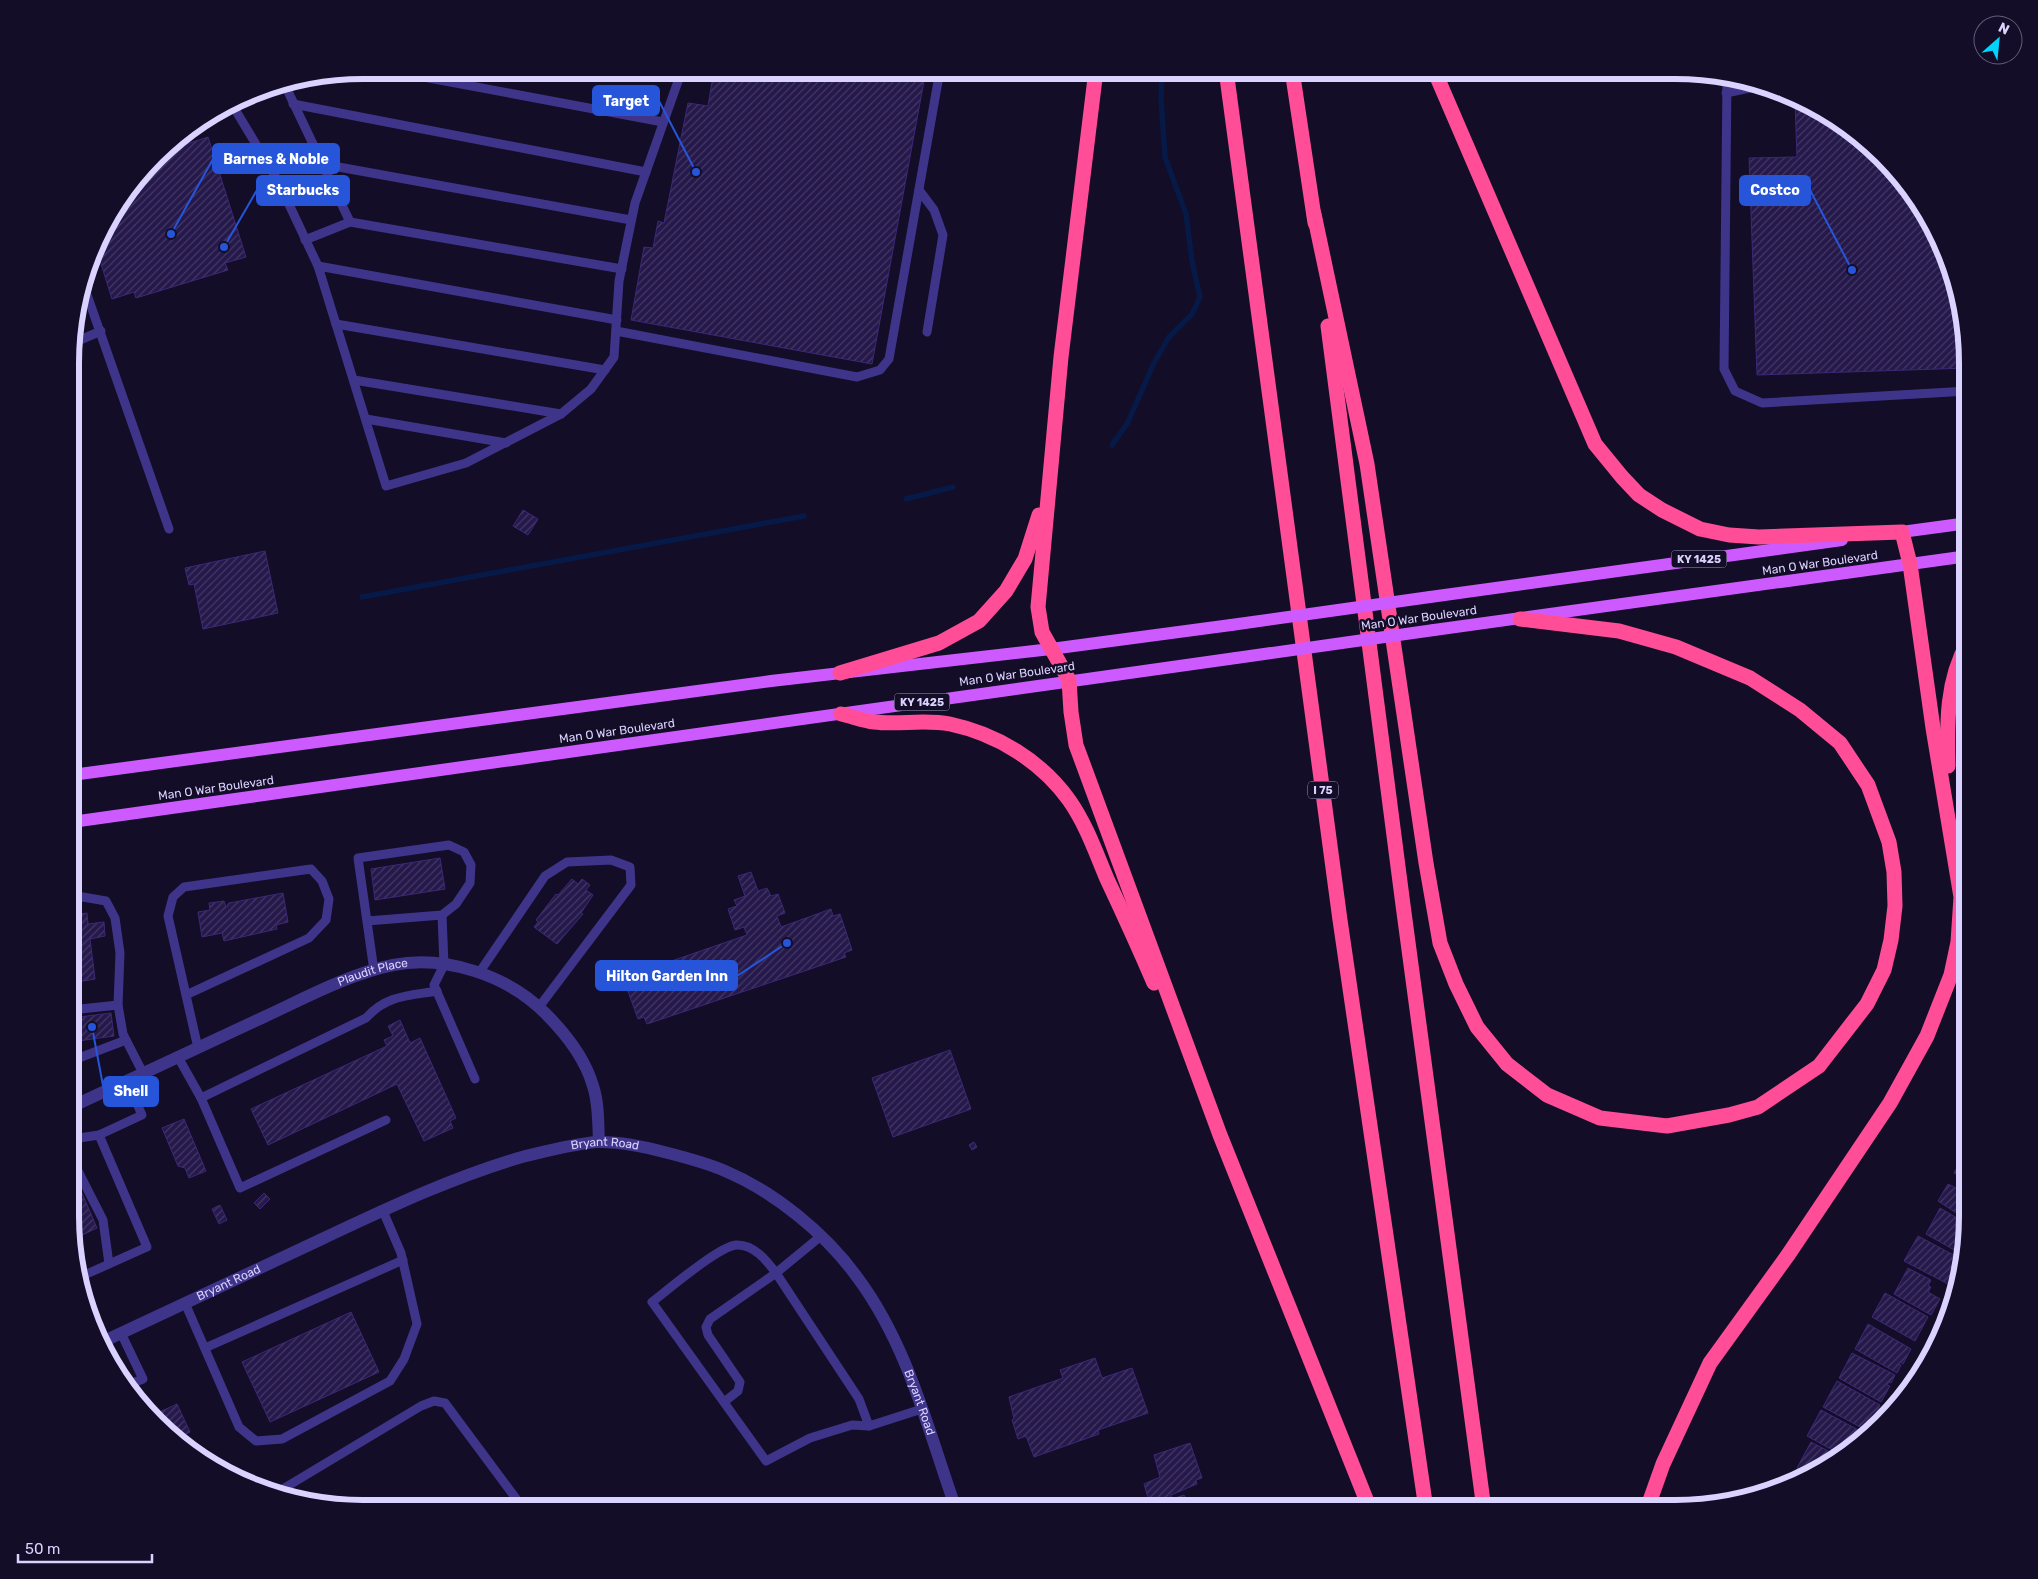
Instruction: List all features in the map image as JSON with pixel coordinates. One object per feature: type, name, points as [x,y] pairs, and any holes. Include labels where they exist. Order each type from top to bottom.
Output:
[{"type":"highway","points":[[1095,79],[1060,357],[1038,607],[1042,632],[1068,680],[1076,745],[1220,1135],[1366,1500]]},
{"type":"highway","name":"I 75","points":[[1227,79],[1340,920],[1425,1500]]},
{"type":"highway","points":[[1293,79],[1314,214],[1403,905],[1483,1500]]},
{"type":"highway","points":[[1438,79],[1595,444],[1639,495],[1662,510],[1700,529],[1729,535],[1759,537],[1902,532],[1910,564],[1933,728],[1959,884]]},
{"type":"highway","points":[[1314,214],[1367,464],[1424,853],[1440,943],[1456,984],[1478,1027],[1507,1064],[1547,1095],[1600,1118],[1667,1126],[1729,1116],[1758,1107],[1819,1066],[1867,1004],[1884,970],[1891,940],[1895,906],[1894,872],[1889,842],[1868,785],[1840,743],[1800,710],[1750,678],[1676,647],[1619,631],[1520,618]]},
{"type":"highway","points":[[840,673],[939,643],[979,621],[994,606],[1006,591],[1025,559],[1038,521],[1051,460]]},
{"type":"highway","points":[[1949,818],[1947,720],[1950,690],[1959,657]]},
{"type":"highway","points":[[841,714],[874,722],[917,721],[949,724],[1006,745],[1030,760],[1050,779],[1069,801],[1085,830],[1207,1100]]},
{"type":"highway","points":[[1650,1500],[1664,1464],[1710,1363],[1788,1255],[1884,1111],[1927,1036],[1950,975],[1958,942],[1959,927]]},
{"type":"main road","name":"Man O War Boulevard","points":[[79,775],[771,681],[1232,625],[1959,524]]},
{"type":"main road","name":"Man O War Boulevard","points":[[79,821],[841,714],[1068,680],[1959,557]]},
{"type":"main road","points":[[79,768],[118,769]]},
{"type":"street","name":"Plaudit Place","points":[[79,1099],[127,1081],[312,995],[393,965],[426,963],[444,965],[488,976],[519,992],[539,1007],[570,1041],[584,1064],[593,1086],[597,1106],[599,1142]]},
{"type":"street","name":"Bryant Road","points":[[107,1340],[457,1178],[562,1146],[599,1142],[620,1143],[654,1149],[726,1171],[756,1187],[797,1216],[821,1236],[857,1276],[898,1348],[922,1409],[953,1500]]},
{"type":"lane","points":[[434,79],[663,122]]},
{"type":"lane","points":[[235,109],[278,181],[318,266],[386,486],[466,463],[561,414],[591,389],[605,370],[614,357],[622,269],[635,203],[678,79]]},
{"type":"lane","points":[[616,331],[857,377],[880,370],[889,359],[938,79]]},
{"type":"lane","points":[[1727,84],[1724,369],[1735,391],[1762,403],[1959,392]]},
{"type":"lane","points":[[1726,93],[1749,88]]},
{"type":"lane","points":[[286,89],[350,222]]},
{"type":"lane","points":[[292,104],[646,172]]},
{"type":"lane","points":[[322,164],[632,220]]},
{"type":"lane","points":[[919,190],[934,210],[943,235],[927,332]]},
{"type":"lane","points":[[305,240],[350,222],[622,269]]},
{"type":"lane","points":[[318,266],[617,320]]},
{"type":"lane","points":[[87,294],[169,529]]},
{"type":"lane","points":[[336,324],[605,370]]},
{"type":"lane","points":[[79,340],[101,331]]},
{"type":"lane","points":[[354,380],[561,414]]},
{"type":"lane","points":[[366,420],[506,442]]},
{"type":"lane","points":[[367,921],[442,915],[456,904],[470,883],[471,865],[464,852],[448,845],[358,858],[374,971]]},
{"type":"lane","points":[[478,973],[545,876],[567,862],[611,860],[630,867],[631,885],[539,1007]]},
{"type":"lane","points":[[186,995],[309,938],[326,920],[329,900],[322,881],[312,869],[184,887],[174,897],[168,916],[198,1048]]},
{"type":"lane","points":[[79,897],[106,901],[114,918],[120,953],[118,1005],[126,1040],[143,1073]]},
{"type":"lane","points":[[442,915],[444,965],[434,985],[475,1079]]},
{"type":"lane","points":[[201,1098],[366,1018],[377,1007],[390,1000],[437,991]]},
{"type":"lane","points":[[79,1009],[118,1005]]},
{"type":"lane","points":[[79,1058],[126,1040]]},
{"type":"lane","points":[[178,1057],[201,1098],[240,1188],[386,1120]]},
{"type":"lane","points":[[79,1138],[100,1135],[142,1115],[127,1081]]},
{"type":"lane","points":[[85,1275],[147,1247],[100,1135]]},
{"type":"lane","points":[[79,1173],[103,1220],[109,1264]]},
{"type":"lane","points":[[185,1303],[239,1427],[256,1441],[282,1439],[390,1381],[404,1359],[417,1324],[403,1260],[383,1211]]},
{"type":"lane","points":[[724,1402],[738,1391],[740,1382],[708,1335],[706,1327],[710,1319],[776,1273],[821,1236]]},
{"type":"lane","points":[[869,1426],[859,1399],[776,1273],[766,1260],[754,1250],[737,1245],[722,1250],[652,1302],[766,1461],[810,1438],[852,1425],[869,1426],[922,1409]]},
{"type":"lane","points":[[205,1348],[403,1260]]},
{"type":"lane","points":[[121,1333],[143,1379],[133,1383]]},
{"type":"lane","points":[[283,1489],[421,1406],[434,1401],[445,1403],[517,1500]]},
{"type":"building","points":[[712,79],[924,79],[872,364],[631,320],[644,247],[653,248],[658,221],[664,223],[688,103],[708,106]]},
{"type":"building","points":[[1795,105],[1848,137],[1876,162],[1901,190],[1930,237],[1950,289],[1957,326],[1959,368],[1757,375],[1749,158],[1797,157]]},
{"type":"building","points":[[208,137],[246,257],[225,263],[228,270],[136,298],[134,292],[112,299],[99,257],[100,254],[117,221],[137,190],[179,146]]},
{"type":"building","points":[[523,510],[538,519],[528,535],[513,526]]},
{"type":"building","points":[[265,551],[278,613],[203,629],[194,584],[189,585],[185,568]]},
{"type":"building","points":[[440,858],[445,889],[375,900],[371,869]]},
{"type":"building","points":[[751,872],[758,891],[767,888],[771,896],[778,894],[785,913],[777,916],[781,927],[831,909],[833,916],[840,914],[852,950],[844,953],[846,957],[647,1024],[644,1017],[638,1019],[625,983],[633,981],[631,975],[747,935],[744,927],[735,930],[728,909],[737,906],[734,900],[745,896],[738,876]]},
{"type":"building","points":[[572,879],[578,884],[582,879],[590,885],[586,890],[593,895],[581,913],[583,914],[557,944],[534,927],[538,922],[536,920],[556,894],[558,895]]},
{"type":"building","points":[[283,893],[288,922],[276,925],[277,929],[224,941],[222,933],[202,937],[198,912],[210,910],[209,903],[224,901],[226,907],[229,903]]},
{"type":"building","points":[[87,913],[88,924],[104,922],[105,936],[90,939],[95,979],[79,982],[79,914]]},
{"type":"building","points":[[111,1013],[114,1036],[79,1041],[79,1017]]},
{"type":"building","points":[[400,1020],[410,1043],[420,1038],[456,1118],[450,1121],[453,1128],[424,1141],[397,1084],[268,1145],[251,1109],[387,1046],[384,1040],[393,1036],[388,1026]]},
{"type":"building","points":[[950,1050],[971,1109],[893,1137],[872,1078]]},
{"type":"building","points":[[184,1119],[206,1171],[189,1178],[185,1168],[178,1166],[162,1128]]},
{"type":"building","points":[[974,1142],[977,1147],[972,1150],[969,1145]]},
{"type":"building","points":[[1959,1164],[1959,1176],[1954,1173]]},
{"type":"building","points":[[1948,1184],[1958,1189],[1959,1187],[1959,1215],[1938,1201]]},
{"type":"building","points":[[79,1186],[97,1228],[79,1237]]},
{"type":"building","points":[[264,1193],[270,1199],[260,1209],[254,1203]]},
{"type":"building","points":[[220,1205],[227,1220],[219,1224],[212,1209]]},
{"type":"building","points":[[1940,1208],[1959,1219],[1957,1252],[1926,1234]]},
{"type":"building","points":[[1918,1236],[1956,1257],[1953,1274],[1948,1284],[1904,1261]]},
{"type":"building","points":[[1908,1268],[1931,1280],[1928,1286],[1931,1287],[1928,1292],[1940,1299],[1931,1315],[1894,1294]]},
{"type":"building","points":[[1885,1293],[1928,1317],[1915,1341],[1872,1317]]},
{"type":"building","points":[[351,1312],[379,1372],[270,1422],[242,1362]]},
{"type":"building","points":[[1868,1324],[1911,1349],[1903,1364],[1900,1362],[1899,1364],[1901,1365],[1897,1373],[1855,1349]]},
{"type":"building","points":[[1852,1353],[1895,1375],[1891,1383],[1889,1382],[1887,1385],[1890,1386],[1881,1402],[1839,1378]]},
{"type":"building","points":[[1095,1358],[1102,1378],[1132,1368],[1148,1413],[1098,1430],[1099,1434],[1034,1457],[1026,1436],[1018,1439],[1012,1420],[1014,1419],[1009,1397],[1063,1378],[1060,1370]]},
{"type":"building","points":[[1837,1381],[1880,1405],[1872,1420],[1869,1419],[1867,1421],[1870,1423],[1863,1429],[1823,1407]]},
{"type":"building","points":[[177,1404],[190,1432],[182,1436],[158,1413]]},
{"type":"building","points":[[1821,1410],[1861,1431],[1834,1451],[1807,1436]]},
{"type":"building","points":[[1811,1442],[1832,1453],[1802,1471],[1797,1468]]},
{"type":"building","points":[[1190,1443],[1202,1478],[1196,1480],[1197,1484],[1171,1495],[1172,1499],[1184,1495],[1186,1500],[1149,1500],[1144,1484],[1160,1477],[1154,1455]]},
{"type":"waterway","points":[[1112,445],[1127,424],[1154,363],[1169,337],[1192,314],[1200,297],[1192,261],[1186,214],[1165,157],[1161,99],[1162,79]]},
{"type":"waterway","points":[[906,499],[953,487]]},
{"type":"waterway","points":[[362,597],[804,516]]},
{"type":"place","name":"Target","points":[[696,172]]},
{"type":"place","name":"Barnes & Noble","points":[[171,234]]},
{"type":"place","name":"Starbucks","points":[[224,247]]},
{"type":"place","name":"Costco","points":[[1852,270]]},
{"type":"place","name":"Hilton Garden Inn","points":[[787,943]]},
{"type":"place","name":"Shell","points":[[92,1027]]}]
